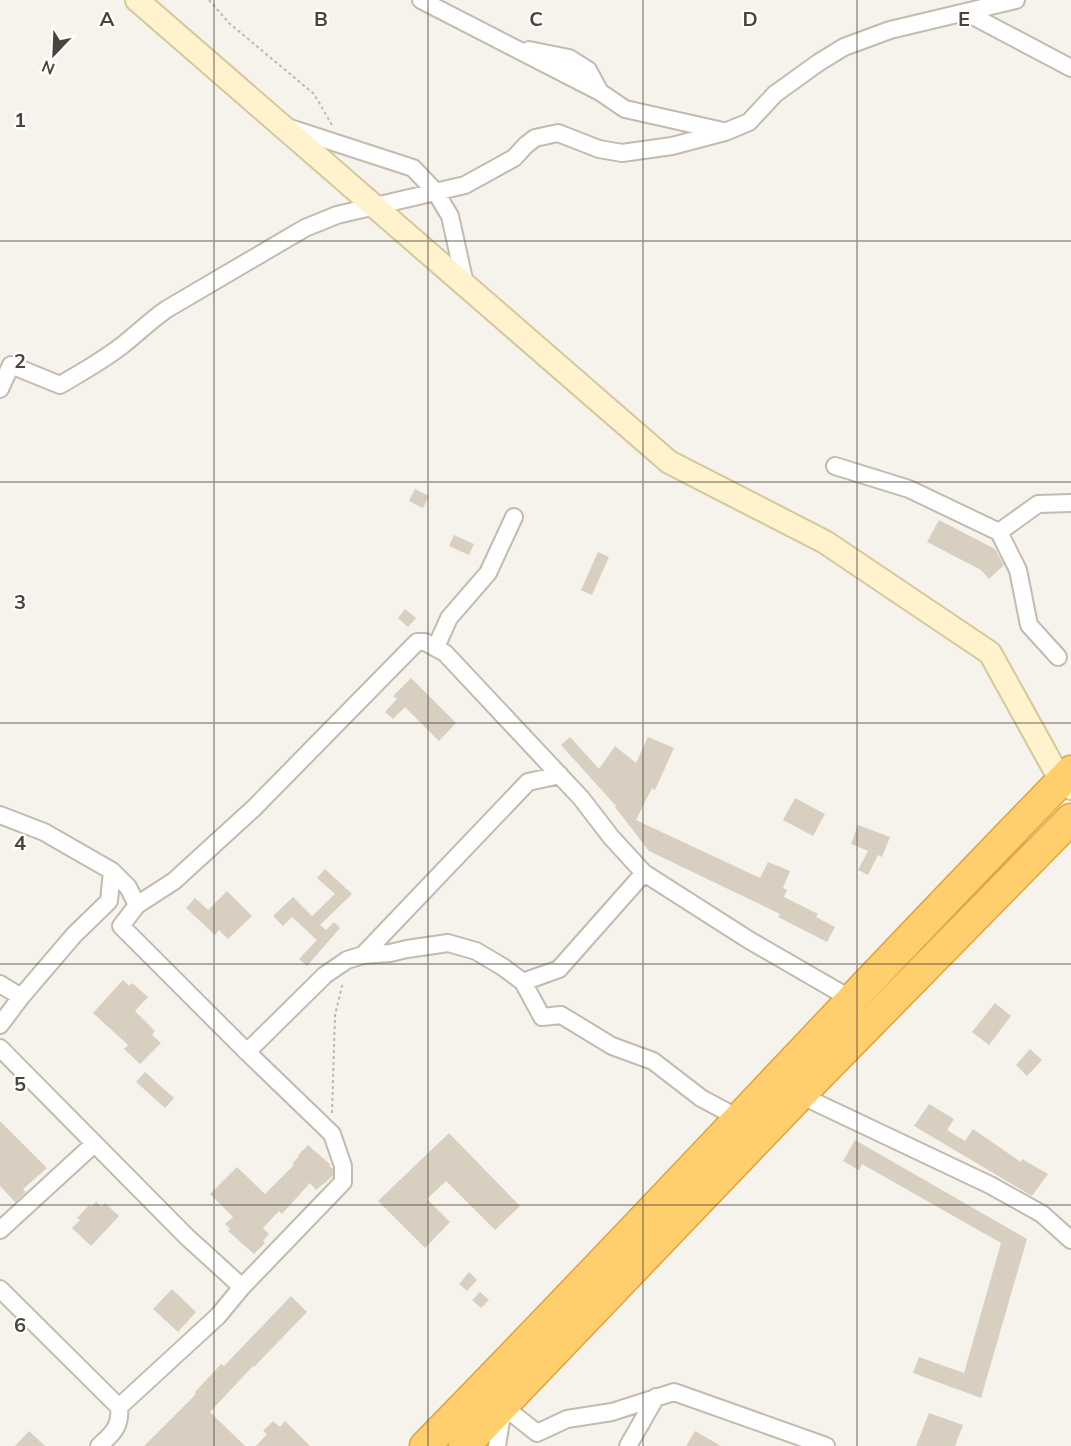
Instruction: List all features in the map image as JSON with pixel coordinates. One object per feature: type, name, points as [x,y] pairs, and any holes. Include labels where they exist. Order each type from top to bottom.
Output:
[{"type":"highway","points":[[424,1446],[740,1119],[851,999],[1068,780]]},
{"type":"highway","points":[[464,1446],[593,1308],[1071,819]]},
{"type":"main road","points":[[137,0],[669,462],[825,542],[990,653],[1068,780]]},
{"type":"street","points":[[421,0],[516,49],[568,58],[588,70],[600,92],[625,109],[725,132]]},
{"type":"street","points":[[0,389],[11,365],[60,385],[99,362],[125,343],[147,322],[167,309],[305,228],[337,215],[465,185],[514,158],[530,141],[545,135],[558,133],[599,149],[622,153],[672,146],[725,132],[749,122],[775,94],[844,47],[890,30],[1016,0]]},
{"type":"street","points":[[967,13],[1071,68]]},
{"type":"street","points":[[280,124],[413,168],[435,191],[450,216],[465,284]]},
{"type":"street","points":[[835,466],[909,489],[999,532],[1018,570],[1029,625],[1058,657]]},
{"type":"street","points":[[999,532],[1038,504],[1071,503]]},
{"type":"street","points":[[436,647],[449,618],[488,573],[514,517]]},
{"type":"street","points":[[119,1407],[218,1316],[242,1287],[343,1182],[343,1166],[332,1134],[121,926],[137,905],[174,881],[254,808],[417,642],[425,642],[445,653],[581,798],[611,837],[644,873],[749,940],[851,999]]},
{"type":"street","points":[[247,1052],[326,975],[356,957],[528,782],[560,775]]},
{"type":"street","points":[[0,815],[44,832],[112,871],[128,887],[137,905]]},
{"type":"street","points":[[0,1025],[74,935],[109,901],[112,871]]},
{"type":"street","points":[[523,982],[559,969],[644,873]]},
{"type":"street","points":[[356,957],[448,943],[476,951],[523,982],[542,1017],[561,1015],[612,1046],[653,1062],[701,1098],[740,1119]]},
{"type":"street","points":[[0,984],[21,997]]},
{"type":"street","points":[[0,1048],[187,1237],[242,1287]]},
{"type":"street","points":[[800,1095],[990,1185],[1042,1214],[1071,1240]]},
{"type":"street","points":[[0,1230],[94,1144]]},
{"type":"street","points":[[0,1289],[119,1407],[120,1420],[113,1433],[99,1446]]},
{"type":"street","points":[[497,1446],[503,1406],[537,1433],[567,1419],[612,1412],[674,1392],[826,1446]]},
{"type":"street","points":[[628,1446],[656,1397]]},
{"type":"path","points":[[208,0],[229,23],[314,94],[344,145]]},
{"type":"path","points":[[332,1134],[335,1015],[356,957]]},
{"type":"building","points":[[415,489],[429,496],[423,508],[409,501]]},
{"type":"building","points":[[939,520],[995,549],[1004,565],[989,579],[981,570],[927,542]]},
{"type":"building","points":[[454,535],[474,544],[469,555],[449,546]]},
{"type":"building","points":[[598,552],[609,557],[592,595],[581,590]]},
{"type":"building","points":[[405,609],[416,618],[408,627],[398,618]]},
{"type":"building","points":[[411,678],[456,723],[439,741],[405,707],[393,719],[385,712],[397,699],[393,696]]},
{"type":"building","points":[[570,737],[599,769],[615,746],[636,763],[648,737],[674,748],[655,790],[652,788],[636,820],[760,878],[768,862],[790,871],[783,888],[787,890],[784,897],[818,914],[816,917],[835,927],[827,942],[778,917],[780,914],[649,851],[616,806],[561,745]]},
{"type":"building","points":[[795,798],[825,814],[813,836],[783,820]]},
{"type":"building","points":[[858,825],[890,837],[882,857],[878,855],[868,875],[858,870],[868,851],[851,844]]},
{"type":"building","points":[[325,869],[352,894],[320,925],[326,930],[334,922],[340,928],[307,966],[299,959],[317,940],[292,917],[283,926],[273,916],[293,897],[312,916],[335,894],[317,878]]},
{"type":"building","points":[[227,891],[252,916],[228,939],[219,930],[215,935],[186,908],[195,898],[208,910]]},
{"type":"building","points":[[123,980],[129,986],[132,983],[148,997],[135,1011],[155,1031],[152,1035],[161,1043],[140,1064],[124,1049],[128,1045],[93,1013]]},
{"type":"building","points":[[995,1003],[1011,1016],[989,1045],[972,1032]]},
{"type":"building","points":[[1030,1049],[1042,1060],[1027,1076],[1016,1065]]},
{"type":"building","points":[[145,1072],[174,1098],[165,1108],[136,1082]]},
{"type":"building","points":[[929,1104],[954,1119],[947,1130],[965,1141],[973,1129],[1021,1162],[1022,1159],[1048,1174],[1032,1196],[914,1126]]},
{"type":"building","points":[[0,1121],[47,1168],[23,1189],[26,1192],[15,1202],[0,1186]]},
{"type":"building","points":[[449,1133],[520,1206],[495,1230],[446,1181],[427,1199],[450,1222],[425,1248],[378,1201]]},
{"type":"building","points":[[855,1140],[1027,1239],[981,1398],[913,1373],[919,1357],[964,1373],[1001,1243],[862,1164],[859,1170],[843,1161]]},
{"type":"building","points":[[308,1145],[331,1165],[329,1166],[333,1169],[333,1176],[316,1190],[310,1183],[282,1214],[279,1211],[263,1228],[269,1234],[263,1241],[265,1243],[254,1254],[228,1231],[230,1229],[225,1224],[233,1217],[210,1194],[237,1167],[265,1194],[294,1165],[292,1164],[298,1155]]},
{"type":"building","points":[[96,1202],[102,1207],[105,1203],[119,1216],[91,1246],[72,1228],[80,1220],[77,1218],[89,1205],[91,1207]]},
{"type":"building","points":[[469,1272],[477,1280],[467,1291],[459,1284]]},
{"type":"building","points":[[172,1289],[196,1312],[178,1332],[153,1309]]},
{"type":"building","points":[[480,1292],[489,1300],[481,1308],[472,1300]]},
{"type":"building","points":[[291,1296],[307,1312],[210,1412],[245,1446],[144,1446],[196,1394],[195,1392],[221,1364],[224,1366]]},
{"type":"building","points":[[929,1413],[963,1425],[955,1446],[916,1446]]},
{"type":"building","points":[[273,1421],[280,1427],[285,1421],[310,1446],[256,1446],[267,1434],[263,1431]]},
{"type":"building","points":[[29,1431],[45,1446],[15,1446]]},
{"type":"building","points":[[695,1431],[721,1446],[686,1446]]}]
